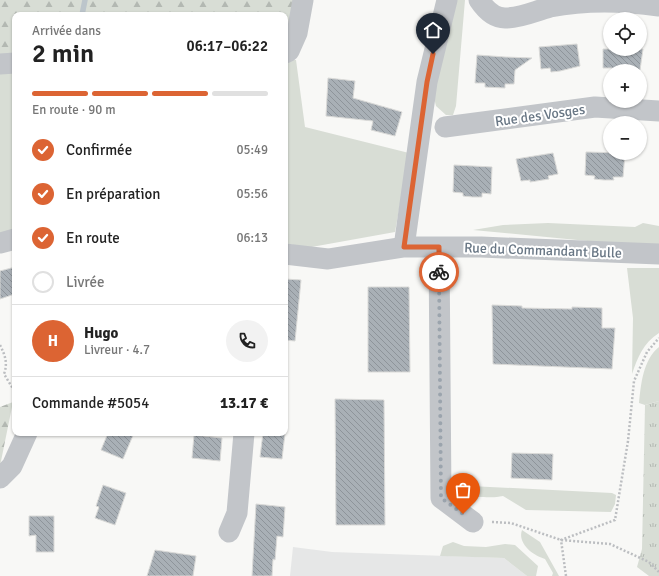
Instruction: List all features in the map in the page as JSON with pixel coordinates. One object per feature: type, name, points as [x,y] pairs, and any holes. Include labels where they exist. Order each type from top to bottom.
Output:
[{"type":"street","points":[[288,52],[297,33],[303,0]]},
{"type":"street","points":[[404,247],[427,82],[447,0]]},
{"type":"street","points":[[479,0],[490,13],[504,18],[522,16],[550,7],[593,1],[636,3],[659,6]]},
{"type":"street","points":[[0,64],[12,63]]},
{"type":"street","name":"Rue des Vosges","points":[[446,127],[595,108],[659,111]]},
{"type":"street","points":[[0,243],[12,240]]},
{"type":"street","name":"Rue du Commandant Bulle","points":[[288,254],[328,259],[404,247],[481,247],[659,254]]},
{"type":"street","points":[[439,247],[441,498],[473,522]]},
{"type":"street","points":[[0,478],[12,466],[26,436]]},
{"type":"street","points":[[229,532],[236,513],[244,436]]},
{"type":"path","points":[[561,540],[614,520],[628,441],[634,381],[646,352],[659,338]]},
{"type":"path","points":[[0,345],[4,353],[7,366],[4,374],[12,387]]},
{"type":"path","points":[[473,522],[511,523],[561,540],[610,544],[649,562],[659,572]]},
{"type":"path","points":[[561,540],[566,576]]},
{"type":"shaded area","points":[[293,547],[332,552],[504,558],[527,576],[290,576]]},
{"type":"green space","points":[[0,0],[296,0],[288,41],[288,12],[12,12],[12,72],[0,72]]},
{"type":"green space","points":[[452,0],[465,0],[456,106],[453,115],[446,115],[436,106],[434,98]]},
{"type":"green space","points":[[288,59],[296,60],[305,127],[409,153],[395,232],[306,248],[288,244]]},
{"type":"green space","points":[[0,72],[12,72],[12,232],[0,235]]},
{"type":"green space","points":[[548,223],[635,227],[643,223],[659,226],[659,245],[608,243],[473,230],[503,225]]},
{"type":"green space","points":[[627,268],[659,268],[659,333],[645,346],[639,356],[632,374],[633,318]]},
{"type":"green space","points":[[659,347],[659,401],[645,405],[639,403],[644,373],[649,359]]},
{"type":"green space","points":[[659,401],[659,576],[649,576],[637,567],[642,549],[645,405]]},
{"type":"green space","points":[[12,402],[0,466],[0,407]]},
{"type":"green space","points":[[450,485],[612,493],[616,495],[615,504],[611,512],[526,510],[503,496],[458,496],[450,491]]},
{"type":"green space","points":[[522,530],[540,542],[559,576],[552,576],[553,573],[545,559],[536,555],[524,545],[521,535]]},
{"type":"green space","points":[[453,542],[464,546],[486,547],[505,544],[515,545],[538,566],[536,576],[527,576],[504,558],[440,556],[443,546]]},
{"type":"building","points":[[577,44],[580,66],[551,72],[550,68],[541,69],[539,47]]},
{"type":"building","points":[[477,55],[532,58],[515,70],[514,84],[505,84],[505,88],[485,87],[485,83],[475,83]]},
{"type":"building","points":[[603,56],[642,56],[641,64],[603,64]]},
{"type":"building","points":[[328,78],[355,81],[353,98],[402,112],[395,136],[371,130],[373,121],[326,116]]},
{"type":"building","points":[[586,152],[603,152],[603,160],[624,160],[623,177],[613,177],[614,180],[604,180],[594,179],[595,176],[585,175]]},
{"type":"building","points":[[553,153],[558,174],[548,176],[549,179],[530,182],[530,180],[521,181],[516,159]]},
{"type":"building","points":[[454,165],[492,167],[491,194],[482,193],[482,197],[473,197],[463,196],[463,193],[453,192]]},
{"type":"building","points":[[12,268],[12,295],[0,299],[0,271]]},
{"type":"building","points":[[288,279],[301,280],[295,341],[288,340]]},
{"type":"building","points":[[368,287],[409,287],[410,372],[368,372]]},
{"type":"building","points":[[492,305],[522,306],[522,308],[602,308],[602,328],[615,328],[612,369],[493,364]]},
{"type":"building","points":[[335,399],[384,400],[385,525],[336,525]]},
{"type":"building","points":[[107,436],[133,436],[123,459],[101,450]]},
{"type":"building","points":[[194,436],[222,438],[220,461],[192,458]]},
{"type":"building","points":[[263,436],[285,436],[282,459],[260,457]]},
{"type":"building","points":[[512,453],[553,454],[552,480],[511,478]]},
{"type":"building","points":[[103,485],[126,493],[115,525],[95,518],[99,507],[96,506]]},
{"type":"building","points":[[256,504],[285,507],[283,537],[277,536],[272,576],[252,576]]},
{"type":"building","points":[[29,516],[54,516],[54,552],[36,552],[36,535],[29,536]]},
{"type":"building","points":[[155,550],[196,556],[193,576],[147,576]]},
{"type":"waterway","points":[[83,12],[85,0]]},
{"type":"way so far","points":[[439,272],[441,498],[463,514]]},
{"type":"route","points":[[433,54],[427,82],[404,247],[439,247],[439,272]]}]
